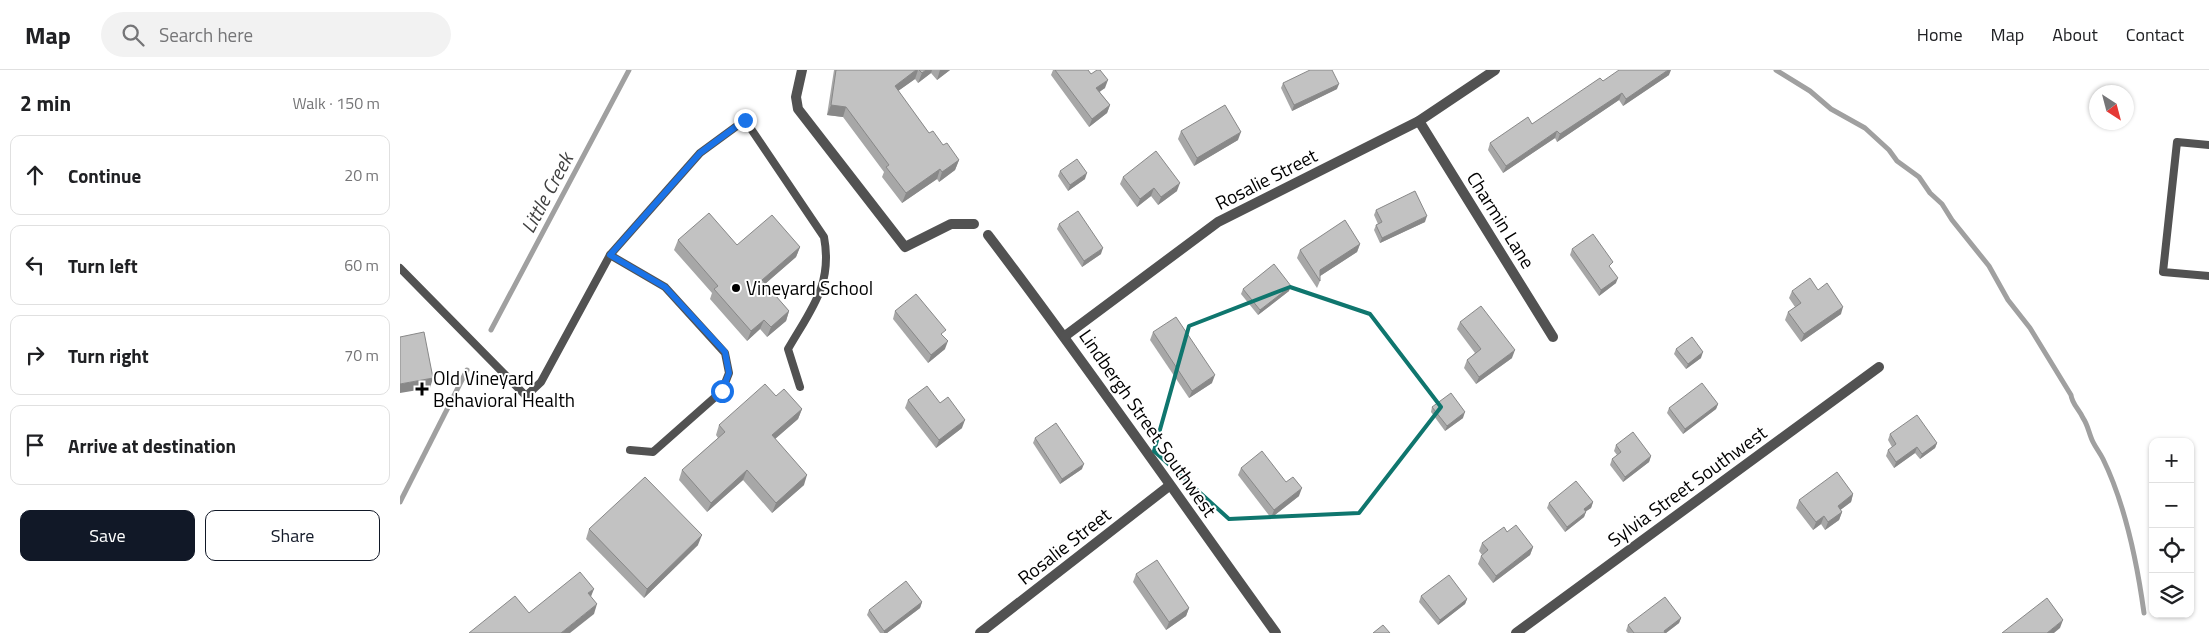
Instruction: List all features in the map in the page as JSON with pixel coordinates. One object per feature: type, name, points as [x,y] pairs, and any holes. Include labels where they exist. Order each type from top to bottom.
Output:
[{"type":"street","points":[[802,70],[796,97],[798,109],[905,247],[951,224],[974,224]]},
{"type":"street","name":"Rosalie Street","points":[[1065,336],[1218,222],[1419,121],[1494,70]]},
{"type":"street","name":"Charmin Lane","points":[[1419,121],[1553,337]]},
{"type":"street","name":"Lindbergh Street Southwest","points":[[988,235],[1065,336],[1169,486],[1276,633]]},
{"type":"street","name":"Sylvia Street Southwest","points":[[1516,633],[1879,367]]},
{"type":"street","name":"Rosalie Street","points":[[980,633],[1169,486]]},
{"type":"lane","points":[[400,268],[526,396],[542,382],[610,255],[700,153],[745,120],[824,237],[827,254],[823,290],[788,349],[800,387]]},
{"type":"lane","points":[[2209,145],[2177,142],[2163,272],[2209,276]]},
{"type":"lane","points":[[610,255],[665,287],[725,352],[729,373],[722,391],[653,452],[630,450]]},
{"type":"highlighted area","points":[[1290,287],[1370,314],[1441,407],[1359,513],[1229,519],[1154,451],[1189,326]]},
{"type":"building","points":[[836,70],[916,70],[895,86],[929,133],[933,131],[943,145],[947,143],[959,160],[942,172],[940,169],[906,193],[886,167],[889,165],[846,107],[831,105]]},
{"type":"building","points":[[1055,70],[1088,70],[1091,74],[1100,70],[1108,80],[1096,88],[1110,105],[1092,119]]},
{"type":"building","points":[[1310,70],[1332,70],[1339,84],[1294,105],[1283,83]]},
{"type":"building","points":[[1619,70],[1668,70],[1626,99],[1622,93],[1560,134],[1557,131],[1506,166],[1490,143],[1528,117],[1532,124],[1600,78],[1603,81]]},
{"type":"building","points":[[1225,105],[1241,132],[1197,158],[1181,131]]},
{"type":"building","points":[[1156,151],[1180,183],[1161,197],[1154,188],[1140,199],[1123,177]]},
{"type":"building","points":[[1077,159],[1087,173],[1070,185],[1060,171]]},
{"type":"building","points":[[1415,191],[1427,216],[1382,238],[1376,225],[1382,222],[1376,210]]},
{"type":"building","points":[[1078,211],[1103,248],[1084,261],[1059,224]]},
{"type":"building","points":[[709,213],[737,245],[772,215],[800,247],[762,280],[789,311],[771,327],[764,320],[751,331],[714,289],[718,286],[678,240]]},
{"type":"building","points":[[1345,220],[1360,244],[1320,270],[1320,281],[1300,250]]},
{"type":"building","points":[[1593,234],[1613,262],[1609,266],[1618,278],[1601,290],[1572,249]]},
{"type":"building","points":[[1274,264],[1291,286],[1260,310],[1243,289]]},
{"type":"building","points":[[1810,278],[1818,290],[1827,283],[1843,307],[1804,334],[1788,312],[1801,303],[1792,291]]},
{"type":"building","points":[[916,294],[946,330],[941,334],[948,341],[931,355],[895,311]]},
{"type":"building","points":[[1481,306],[1515,350],[1479,377],[1467,360],[1481,349],[1460,322]]},
{"type":"building","points":[[1176,317],[1215,375],[1192,391],[1153,332]]},
{"type":"building","points":[[424,332],[433,378],[400,384],[400,337]]},
{"type":"building","points":[[1692,337],[1703,352],[1688,364],[1676,349]]},
{"type":"building","points":[[1702,383],[1718,404],[1685,429],[1669,408]]},
{"type":"building","points":[[765,384],[776,396],[784,389],[802,409],[772,435],[807,475],[776,503],[747,470],[711,503],[682,470],[725,432],[719,425]]},
{"type":"building","points":[[927,386],[940,403],[948,397],[965,420],[939,440],[908,400]]},
{"type":"building","points":[[1451,393],[1465,412],[1447,426],[1432,407]]},
{"type":"building","points":[[1917,415],[1937,443],[1922,454],[1917,447],[1896,462],[1888,450],[1896,444],[1890,434]]},
{"type":"building","points":[[1056,423],[1084,464],[1062,479],[1035,438]]},
{"type":"building","points":[[1633,432],[1651,456],[1625,477],[1612,459],[1621,452],[1616,445]]},
{"type":"building","points":[[1262,451],[1286,482],[1293,477],[1302,488],[1274,510],[1241,468]]},
{"type":"building","points":[[1837,472],[1853,494],[1838,506],[1842,512],[1828,522],[1824,516],[1816,522],[1799,500]]},
{"type":"building","points":[[645,477],[702,535],[647,589],[589,529]]},
{"type":"building","points":[[1576,481],[1593,502],[1584,509],[1586,512],[1567,527],[1549,503]]},
{"type":"building","points":[[1516,525],[1533,547],[1496,576],[1481,556],[1488,550],[1482,543],[1504,527],[1507,532]]},
{"type":"building","points":[[1157,560],[1189,608],[1169,622],[1136,574]]},
{"type":"building","points":[[580,572],[594,589],[588,593],[597,604],[561,633],[469,633],[515,596],[529,613]]},
{"type":"building","points":[[1449,575],[1467,599],[1440,620],[1421,596]]},
{"type":"building","points":[[906,581],[922,602],[884,631],[869,610]]},
{"type":"building","points":[[1665,597],[1681,618],[1664,631],[1665,633],[1634,633],[1628,625]]},
{"type":"building","points":[[2047,598],[2063,620],[2047,633],[2002,633]]},
{"type":"building","points":[[1383,625],[1390,633],[1373,633]]},
{"type":"waterway","name":"Little Creek","points":[[491,330],[629,70]]},
{"type":"waterway","points":[[1776,70],[1810,91],[1831,109],[1865,128],[1889,150],[1897,161],[1919,177],[1989,266],[2008,300],[2030,328],[2071,395],[2103,459],[2118,496],[2130,535],[2144,613]]},
{"type":"waterway","name":"Little Creek","points":[[400,502],[467,370]]},
{"type":"place","name":"Vineyard School","points":[[736,288]]},
{"type":"place","name":"Old Vineyard Behavioral Health","points":[[422,389]]},
{"type":"route","points":[[722,391],[729,373],[725,352],[665,287],[621,259],[610,255],[700,153],[745,120]]}]
